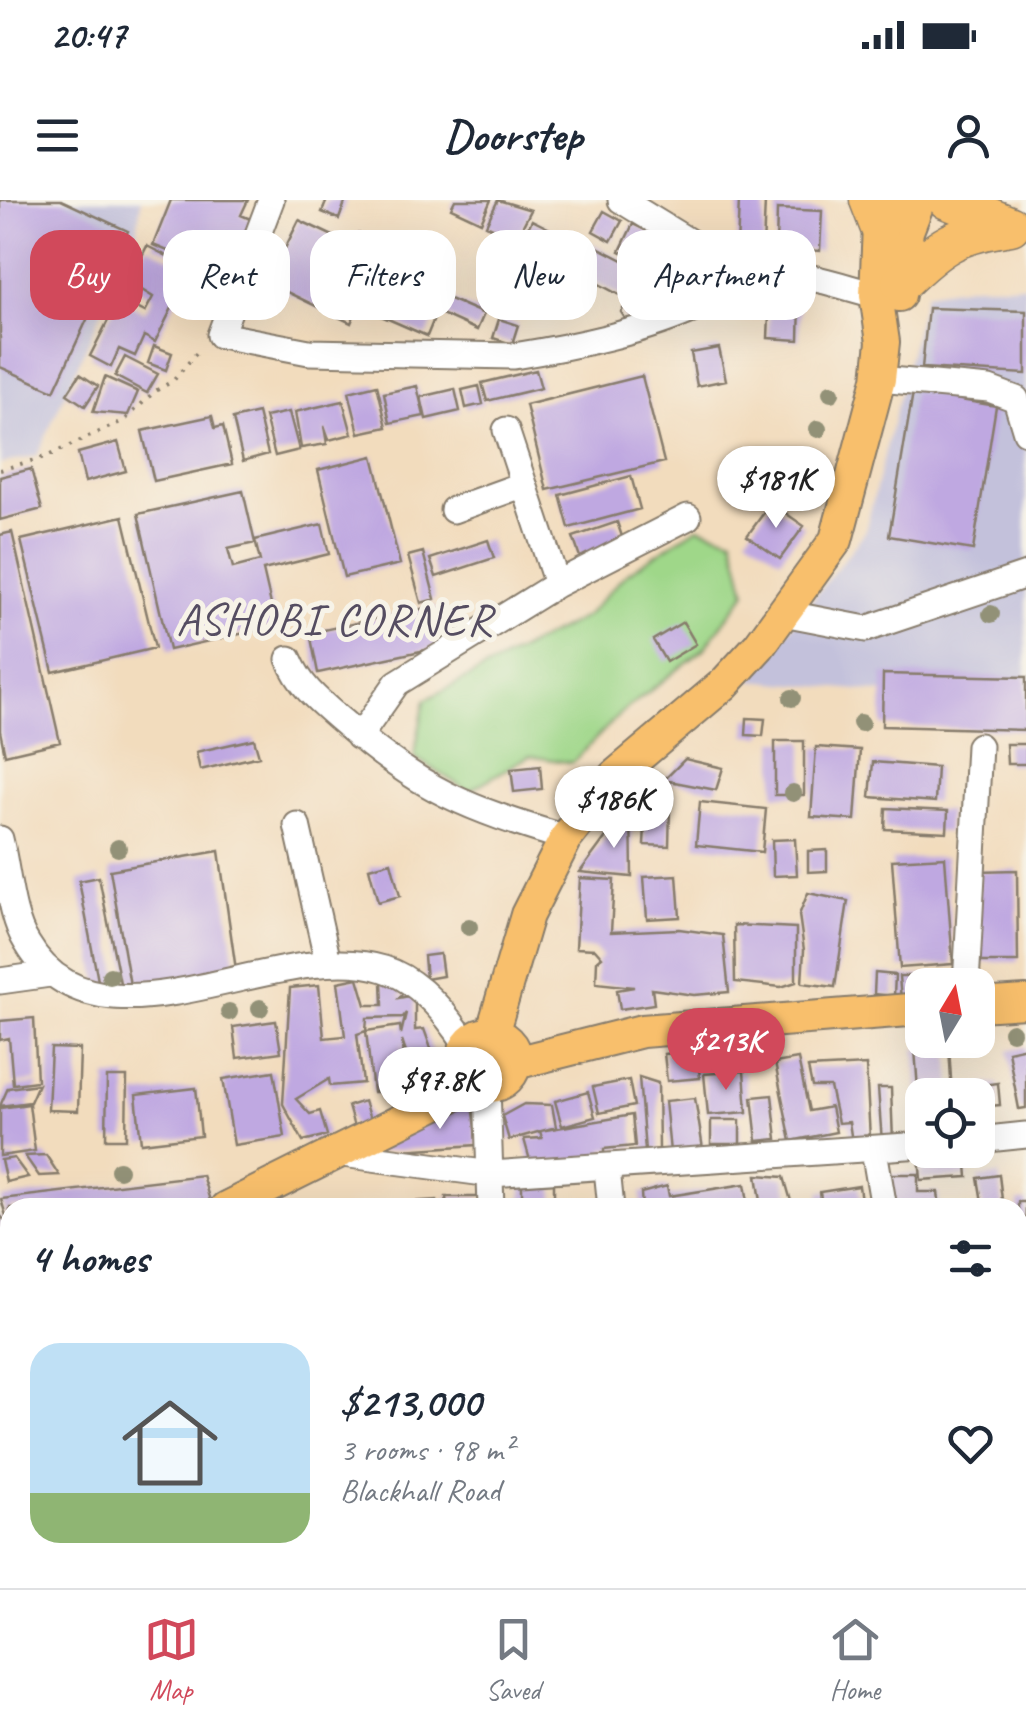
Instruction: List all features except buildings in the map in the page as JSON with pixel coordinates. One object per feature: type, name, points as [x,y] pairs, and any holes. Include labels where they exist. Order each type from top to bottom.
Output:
[{"type":"highway","points":[[947,200],[1018,229]]},
{"type":"highway","points":[[888,289],[946,242],[967,232],[1018,229]]},
{"type":"main road","points":[[888,289],[919,200]]},
{"type":"main road","points":[[482,1084],[464,1066],[480,1040],[522,929],[566,838],[615,776],[724,684],[836,540],[879,379],[888,289],[879,209]]},
{"type":"main road","points":[[995,1005],[1026,1002]]},
{"type":"main road","points":[[272,1198],[335,1153],[482,1084],[506,1080],[516,1063],[642,1030],[905,1011]]},
{"type":"main road","points":[[480,1040],[510,1043],[516,1063]]},
{"type":"street","points":[[271,200],[220,335],[309,352],[514,356],[594,340],[658,320]]},
{"type":"street","points":[[621,200],[670,230]]},
{"type":"street","points":[[816,280],[888,289]]},
{"type":"street","points":[[879,379],[989,389],[1016,399],[1026,432]]},
{"type":"street","points":[[506,430],[557,584]]},
{"type":"street","points":[[453,510],[522,485]]},
{"type":"street","points":[[359,736],[397,683],[557,584],[688,517]]},
{"type":"street","points":[[782,614],[866,628],[1026,575]]},
{"type":"street","points":[[289,660],[299,684],[383,759],[438,794],[472,810],[566,838]]},
{"type":"street","points":[[967,968],[978,746]]},
{"type":"street","points":[[297,825],[328,962]]},
{"type":"street","points":[[0,839],[24,940],[50,974],[87,993],[129,999],[348,961],[388,970],[480,1040]]},
{"type":"street","points":[[0,982],[50,974]]},
{"type":"street","points":[[482,1084],[491,1198]]},
{"type":"street","points":[[995,1138],[1026,1135]]},
{"type":"street","points":[[335,1153],[491,1174],[905,1147]]},
{"type":"street","points":[[874,1150],[882,1198]]},
{"type":"street","points":[[608,1169],[610,1198]]},
{"type":"path","points":[[0,470],[48,456],[125,420],[220,335]]},
{"type":"shaded area","points":[[0,200],[141,200],[137,230],[30,230],[30,320],[98,320],[37,456],[0,464]]},
{"type":"shaded area","points":[[975,285],[1026,285],[1026,706],[750,680],[865,532],[925,293]]},
{"type":"green space","points":[[698,527],[733,538],[746,592],[704,649],[621,713],[572,763],[529,756],[468,791],[414,757],[425,700],[586,616],[626,574]]},
{"type":"district","name":"ASHOBI CORNER","points":[[335,619]]}]
